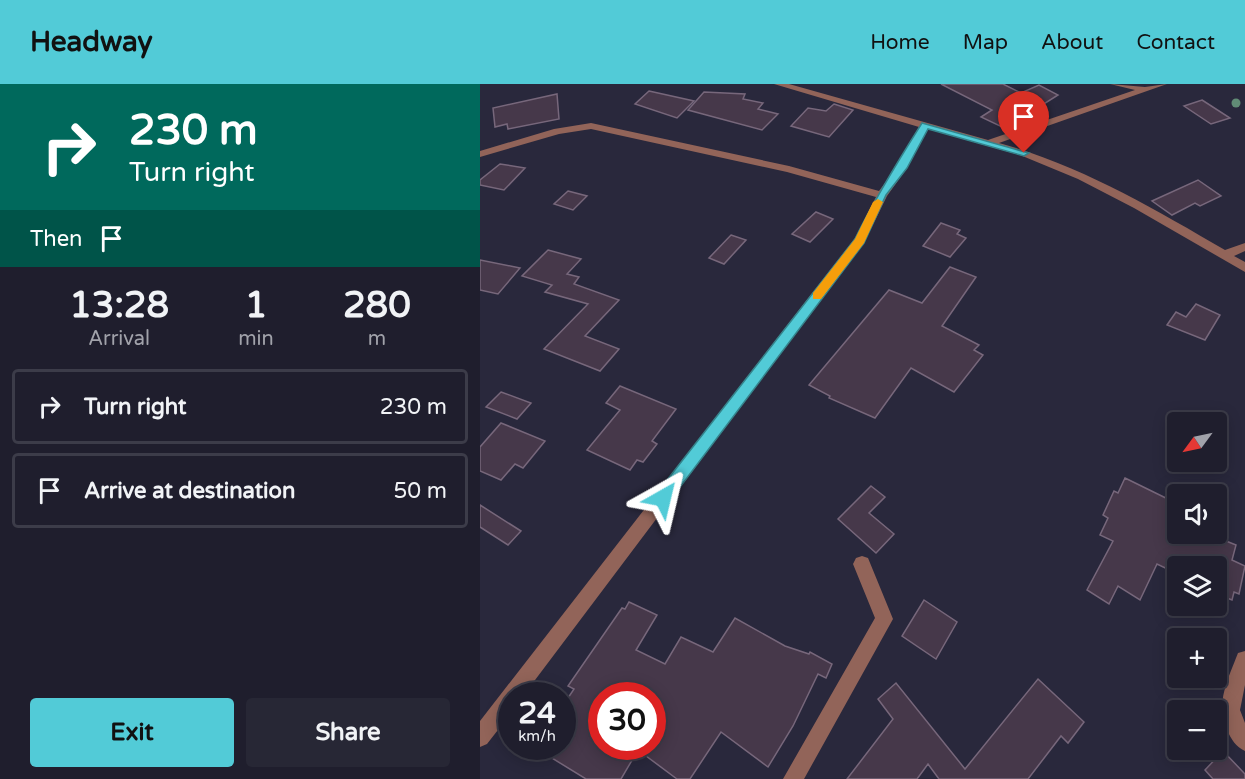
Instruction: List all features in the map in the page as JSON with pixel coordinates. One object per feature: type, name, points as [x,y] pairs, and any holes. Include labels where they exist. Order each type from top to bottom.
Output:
[{"type":"street","points":[[779,84],[1024,153],[1087,178],[1245,268]]},
{"type":"street","points":[[1117,99],[1120,92],[1115,84],[1129,88],[1150,88]]},
{"type":"street","points":[[989,143],[1162,84]]},
{"type":"street","points":[[480,737],[860,240],[882,195],[902,168],[925,125]]},
{"type":"street","points":[[480,154],[558,131],[591,126],[789,169],[882,195]]},
{"type":"street","points":[[1224,255],[1245,247]]},
{"type":"street","points":[[793,779],[884,619],[862,564]]},
{"type":"street","points":[[1245,660],[1229,704],[1232,723],[1245,741]]},
{"type":"building","points":[[941,84],[1003,84],[1021,93],[1039,85],[1058,95],[1036,109],[1031,107],[1002,127],[981,117],[992,110]]},
{"type":"building","points":[[649,91],[694,101],[677,118],[635,104]]},
{"type":"building","points":[[704,92],[745,94],[743,99],[763,103],[758,109],[778,114],[762,130],[688,110]]},
{"type":"building","points":[[557,94],[559,119],[508,129],[507,124],[495,127],[493,108]]},
{"type":"building","points":[[1202,100],[1230,118],[1211,124],[1184,106]]},
{"type":"building","points":[[834,104],[853,110],[829,137],[791,126],[808,108],[826,111]]},
{"type":"building","points":[[500,164],[525,168],[504,190],[480,185],[480,180]]},
{"type":"building","points":[[1198,180],[1221,196],[1200,206],[1195,203],[1172,215],[1152,201]]},
{"type":"building","points":[[568,191],[587,196],[573,210],[554,204]]},
{"type":"building","points":[[816,212],[833,219],[810,242],[792,234]]},
{"type":"building","points":[[941,223],[960,230],[957,234],[966,238],[950,257],[923,246]]},
{"type":"building","points":[[731,235],[746,240],[724,264],[709,258]]},
{"type":"building","points":[[548,250],[581,259],[567,274],[579,277],[574,284],[619,300],[585,336],[619,349],[600,371],[544,349],[588,304],[545,292],[552,285],[522,276]]},
{"type":"building","points":[[480,260],[520,268],[498,294],[480,290]]},
{"type":"building","points":[[950,267],[976,277],[942,326],[979,345],[974,350],[983,355],[954,392],[911,368],[875,418],[829,398],[830,396],[809,385],[889,290],[922,303]]},
{"type":"building","points":[[1196,304],[1220,315],[1205,340],[1167,325],[1176,312],[1186,317]]},
{"type":"building","points":[[620,386],[676,409],[652,441],[657,444],[643,462],[637,460],[630,470],[587,450],[620,410],[606,403]]},
{"type":"building","points":[[501,392],[531,403],[517,419],[486,407]]},
{"type":"building","points":[[501,423],[545,441],[523,468],[515,464],[501,480],[480,471],[480,447]]},
{"type":"building","points":[[1125,478],[1167,499],[1167,544],[1227,544],[1227,541],[1236,545],[1232,560],[1245,566],[1239,594],[1234,592],[1232,600],[1227,598],[1227,556],[1167,556],[1167,569],[1157,564],[1140,600],[1118,586],[1109,604],[1087,590],[1113,541],[1100,535],[1108,518],[1103,515],[1114,491],[1118,493]]},
{"type":"building","points":[[871,486],[885,497],[869,513],[894,534],[876,553],[838,519]]},
{"type":"building","points":[[480,505],[521,531],[508,545],[480,527]]},
{"type":"building","points":[[924,600],[957,622],[936,659],[902,636]]},
{"type":"building","points":[[629,602],[657,615],[636,650],[665,664],[681,637],[713,652],[735,618],[785,646],[809,654],[810,652],[832,664],[826,678],[818,674],[793,726],[768,767],[721,732],[690,779],[677,779],[651,760],[666,760],[666,682],[588,682],[588,760],[632,760],[621,779],[586,779],[555,760],[576,760],[576,682],[571,682],[622,608],[625,609]]},
{"type":"building","points":[[1038,679],[1084,722],[1068,743],[1061,736],[1028,779],[939,779],[928,764],[917,779],[847,779],[893,719],[878,699],[896,683],[965,769]]},
{"type":"building","points":[[1227,755],[1245,774],[1245,779],[1213,779],[1205,770],[1214,760],[1227,760]]},
{"type":"slow traffic","points":[[817,296],[860,240],[878,202]]},
{"type":"route","points":[[663,498],[860,240],[882,195],[902,168],[912,145],[925,125],[1024,153]]}]
